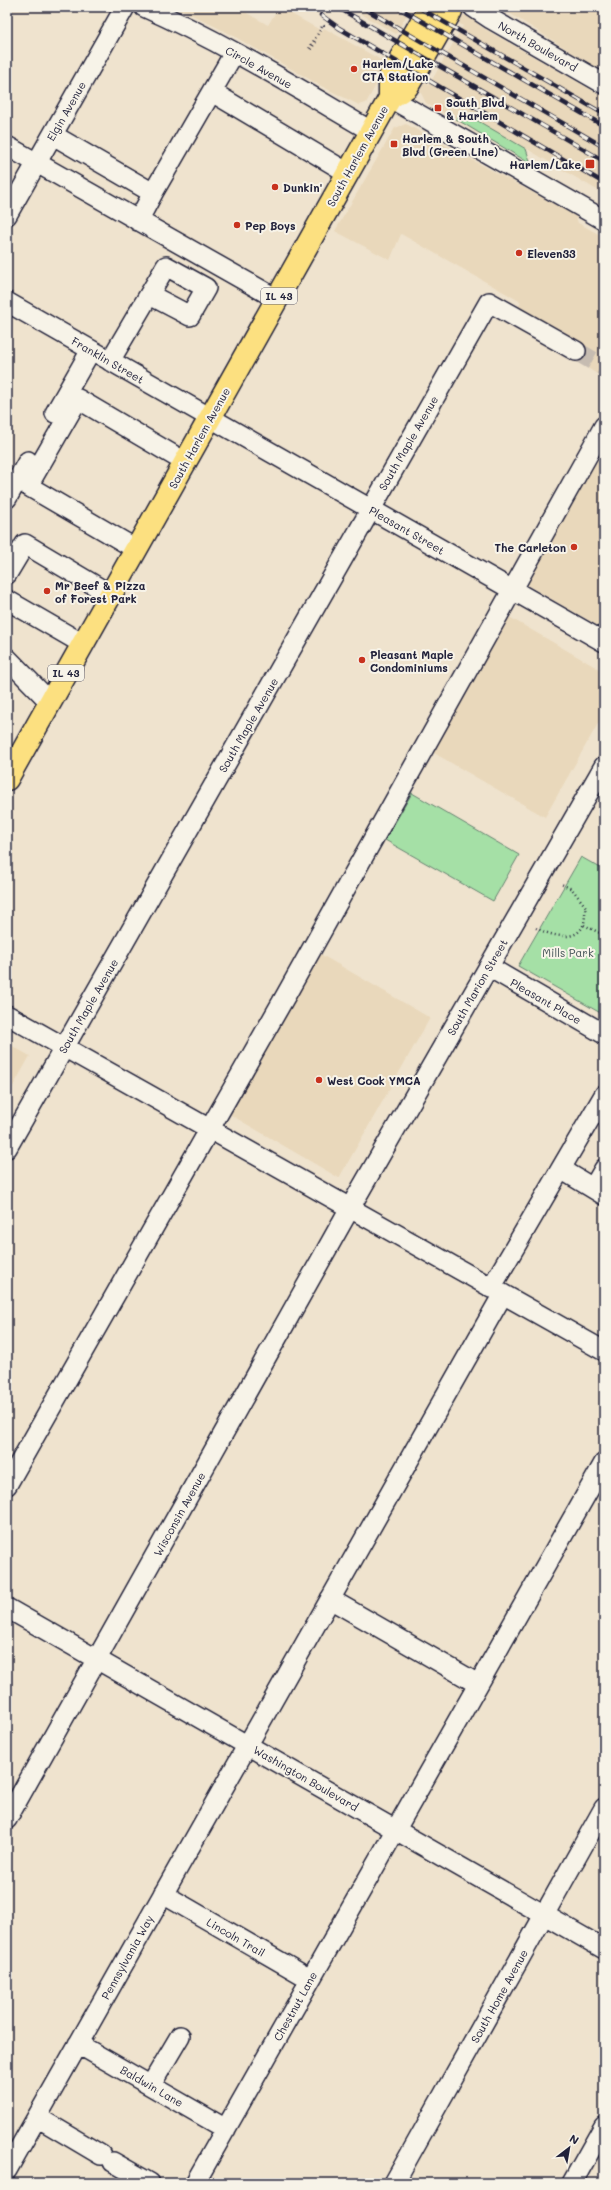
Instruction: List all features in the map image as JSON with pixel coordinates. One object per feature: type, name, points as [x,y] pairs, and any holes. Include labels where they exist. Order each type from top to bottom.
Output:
[{"type":"main road","name":"South Harlem Avenue","points":[[390,98],[390,77],[430,7]]},
{"type":"main road","name":"South Harlem Avenue","points":[[7,777],[390,98],[407,87],[451,11],[451,7]]},
{"type":"street","name":"Elgin Avenue","points":[[7,215],[125,7]]},
{"type":"street","name":"Circle Avenue","points":[[144,7],[234,54],[371,132]]},
{"type":"street","name":"North Boulevard","points":[[473,7],[491,19],[604,84]]},
{"type":"street","points":[[138,221],[234,54]]},
{"type":"street","points":[[212,92],[348,173]]},
{"type":"street","points":[[390,98],[604,220]]},
{"type":"street","points":[[53,135],[153,193]]},
{"type":"street","points":[[7,146],[36,164],[277,299]]},
{"type":"street","points":[[110,361],[150,295]]},
{"type":"street","name":"Franklin Street","points":[[7,302],[210,418]]},
{"type":"street","name":"South Maple Avenue","points":[[7,1148],[489,302],[576,351]]},
{"type":"street","points":[[7,498],[90,350]]},
{"type":"street","points":[[136,549],[28,486],[78,399],[185,462]]},
{"type":"street","name":"Pleasant Street","points":[[210,418],[604,642]]},
{"type":"street","points":[[7,1485],[210,1129],[604,426]]},
{"type":"street","points":[[7,574],[25,544],[110,595]]},
{"type":"street","points":[[7,600],[83,644]]},
{"type":"street","points":[[7,658],[50,702]]},
{"type":"street","name":"South Marion Street","points":[[350,1208],[604,766]]},
{"type":"street","name":"Pleasant Place","points":[[488,967],[604,1034]]},
{"type":"street","points":[[7,1015],[604,1351]]},
{"type":"street","name":"Pennsylvania Way","points":[[7,2170],[330,1599],[497,1291],[560,1169],[604,1095]]},
{"type":"street","points":[[560,1169],[598,1192],[604,1169]]},
{"type":"street","name":"Wisconsin Avenue","points":[[7,1819],[350,1208]]},
{"type":"street","name":"Chestnut Lane","points":[[195,2183],[604,1463]]},
{"type":"street","points":[[330,1599],[478,1684]]},
{"type":"street","name":"Washington Boulevard","points":[[7,1608],[604,1950]]},
{"type":"street","name":"South Home Avenue","points":[[394,2183],[604,1808]]},
{"type":"street","name":"Lincoln Trail","points":[[163,1894],[310,1979]]},
{"type":"street","points":[[151,2085],[180,2036]]},
{"type":"street","name":"Baldwin Lane","points":[[78,2044],[226,2129]]},
{"type":"street","points":[[37,2117],[150,2183]]},
{"type":"street","points":[[572,2183],[604,2126]]},
{"type":"path","points":[[316,42],[310,50],[309,49],[323,25],[325,27]]},
{"type":"path","points":[[536,928],[549,934],[569,936],[577,933],[584,925],[586,907],[572,889],[561,884]]},
{"type":"path","points":[[584,925],[604,935]]},
{"type":"shaded area","points":[[176,7],[236,7],[268,25],[279,7],[322,31],[324,28],[381,60],[382,58],[389,62],[366,103],[359,105],[323,87],[230,34]]},
{"type":"shaded area","points":[[349,7],[411,7],[396,34]]},
{"type":"shaded area","points":[[500,7],[604,7],[604,72],[598,69]]},
{"type":"shaded area","points":[[459,15],[469,16],[481,27],[604,97],[604,194],[527,149],[531,164],[426,103],[420,91],[421,81],[429,85],[463,26],[455,21]]},
{"type":"shaded area","name":"Eleven33","points":[[406,124],[576,216],[578,223],[604,237],[604,378],[510,321],[521,302],[401,234],[390,260],[335,231],[395,128]]},
{"type":"shaded area","points":[[604,426],[604,629],[518,580]]},
{"type":"shaded area","points":[[504,614],[604,672],[604,713],[545,817],[427,749]]},
{"type":"shaded area","points":[[315,951],[430,1018],[339,1178],[224,1111]]},
{"type":"shaded area","points":[[7,1043],[30,1056],[7,1097]]},
{"type":"green space","points":[[461,111],[526,149],[531,164],[456,119]]},
{"type":"green space","points":[[412,793],[519,855],[493,901],[385,840]]},
{"type":"green space","name":"Mills Park","points":[[581,857],[604,870],[604,1015],[518,966]]},
{"type":"tunnel","points":[[576,351],[604,367]]},
{"type":"railway","points":[[337,7],[604,161]]},
{"type":"railway","points":[[362,7],[604,147]]},
{"type":"railway","points":[[397,7],[604,126]]},
{"type":"railway","points":[[418,7],[604,114]]},
{"type":"railway","points":[[321,15],[339,28],[604,183]]},
{"type":"place","name":"Harlem/Lake CTA Station","points":[[354,69]]},
{"type":"place","name":"South Blvd & Harlem","points":[[438,108]]},
{"type":"place","name":"Harlem & South Blvd (Green Line)","points":[[394,144]]},
{"type":"place","name":"Harlem/Lake","points":[[590,164]]},
{"type":"place","name":"Dunkin'","points":[[275,187]]},
{"type":"place","name":"Pep Boys","points":[[237,225]]},
{"type":"place","name":"Eleven33","points":[[519,253]]},
{"type":"place","name":"The Carleton","points":[[574,547]]},
{"type":"place","name":"Mr Beef & Pizza of Forest Park","points":[[47,591]]},
{"type":"place","name":"Pleasant Maple Condominiums","points":[[362,660]]},
{"type":"place","name":"West Cook YMCA","points":[[319,1080]]}]
